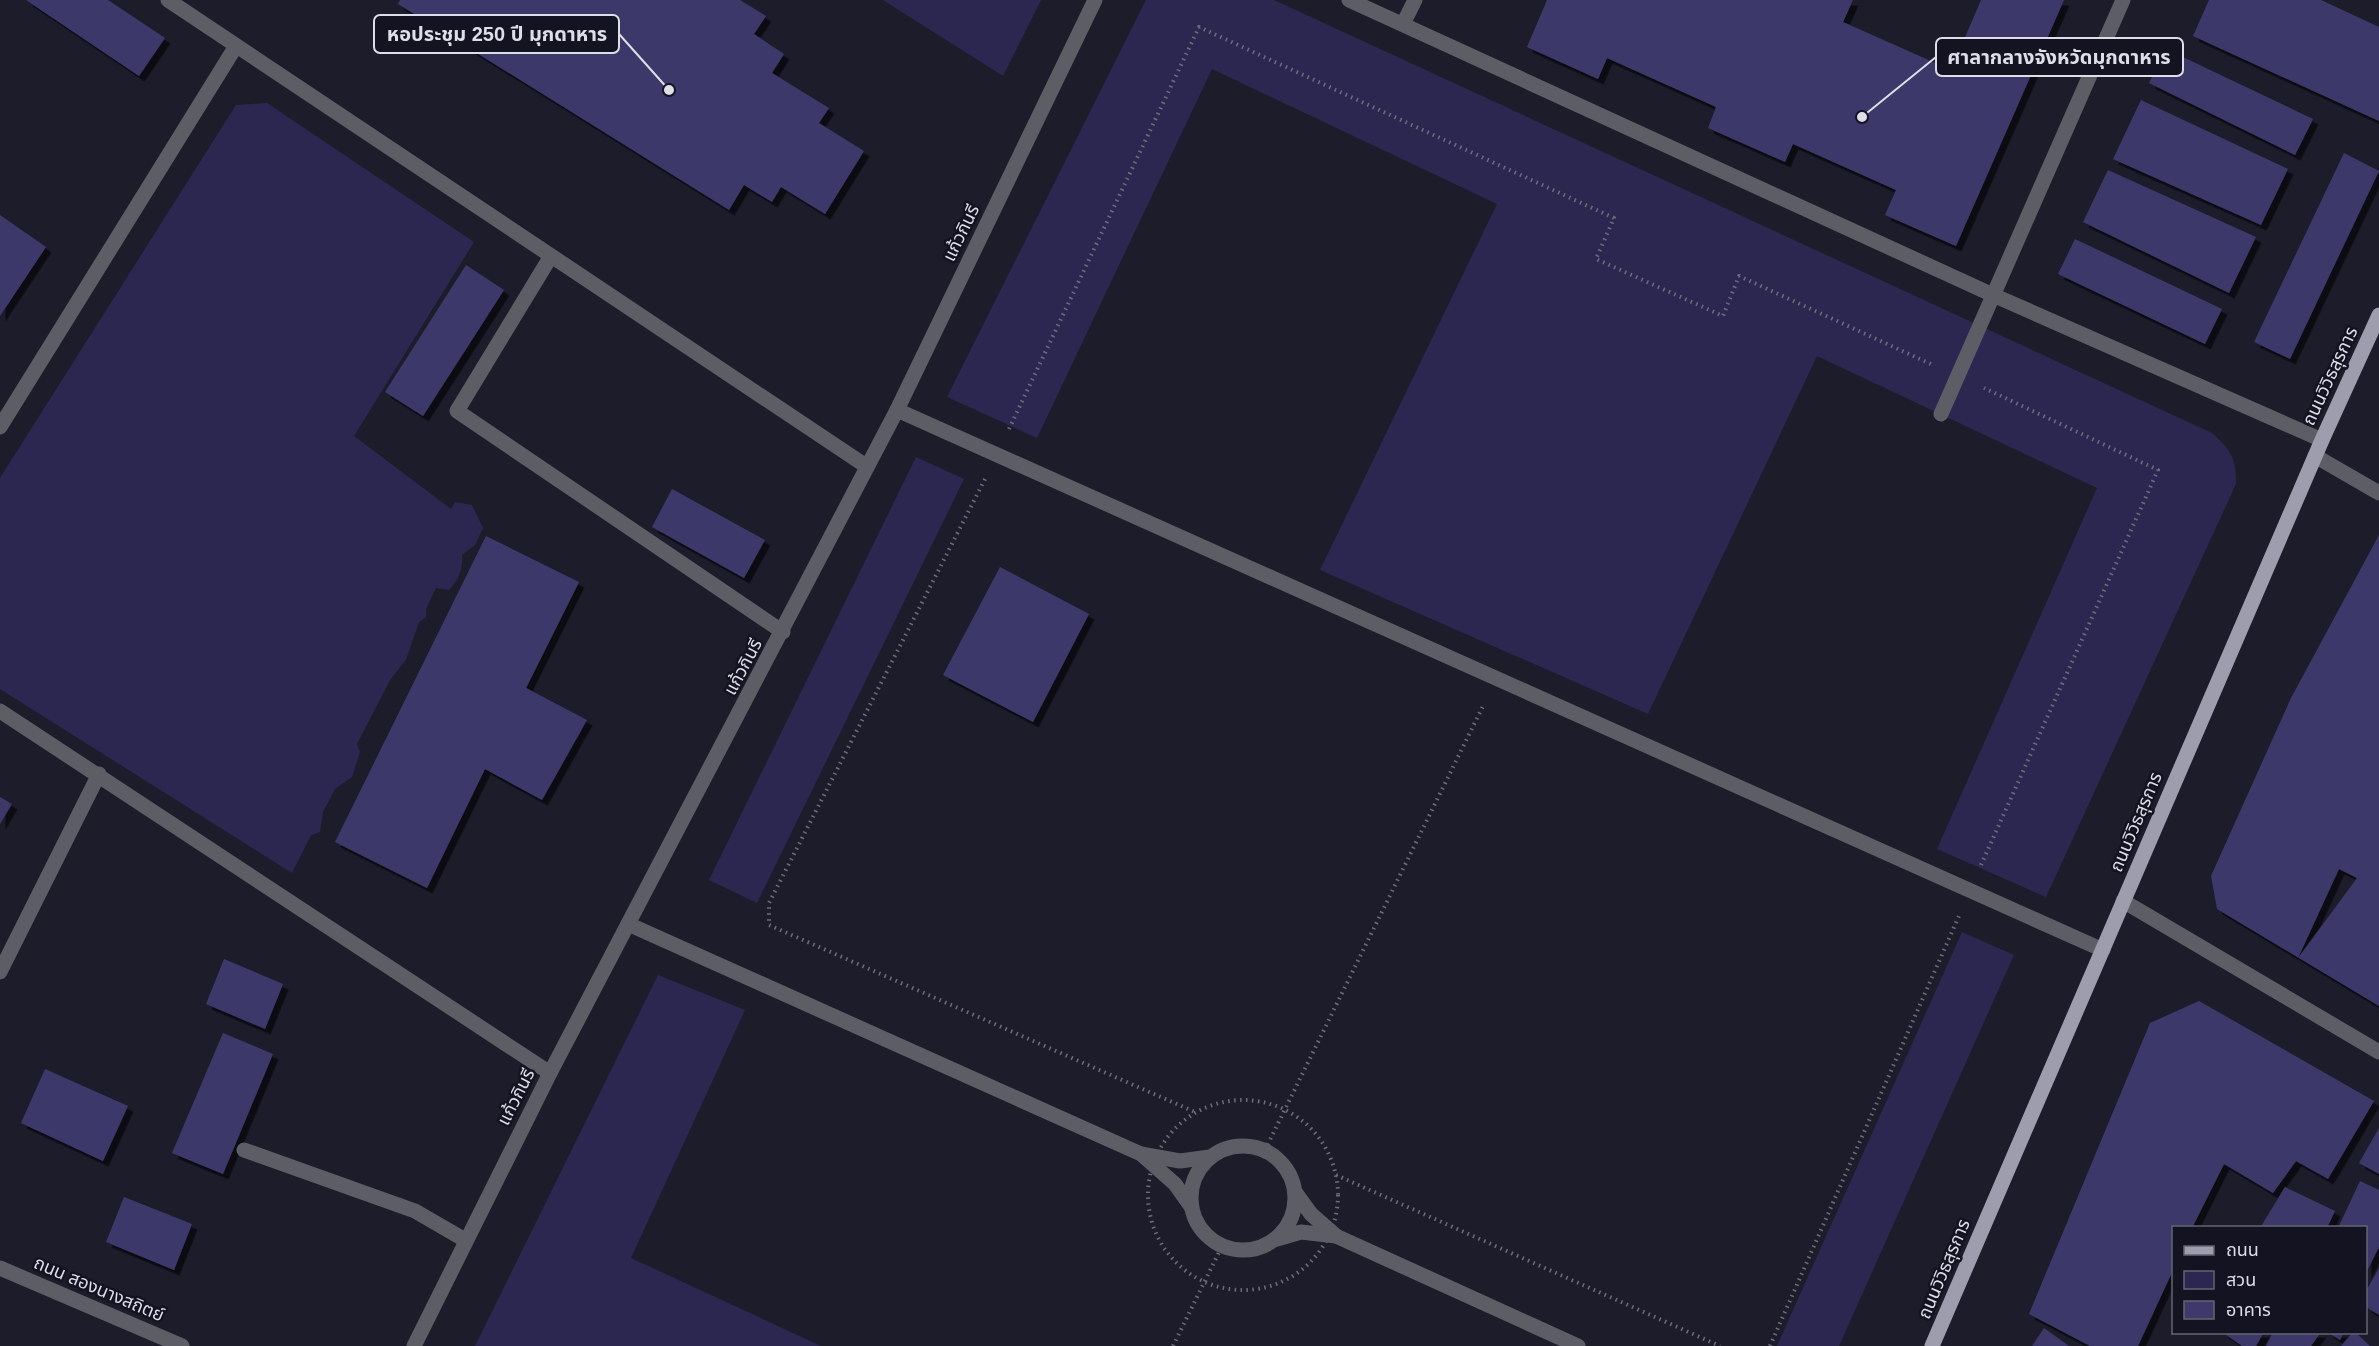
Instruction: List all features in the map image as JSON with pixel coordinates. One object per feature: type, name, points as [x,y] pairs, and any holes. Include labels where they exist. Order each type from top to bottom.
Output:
[{"type":"main road","name":"ถนนวิวิธสุรการ","points":[[1932,1346],[2315,456],[2379,315]]},
{"type":"street","points":[[168,0],[867,466]]},
{"type":"street","name":"แก้วกินรี","points":[[414,1346],[550,1073],[783,632],[897,410],[1095,0]]},
{"type":"street","points":[[1349,0],[1993,295],[2322,440]]},
{"type":"street","points":[[1403,24],[1415,0]]},
{"type":"street","points":[[1941,414],[2122,0]]},
{"type":"street","points":[[0,427],[236,46]]},
{"type":"street","points":[[550,256],[457,411],[783,632]]},
{"type":"street","points":[[897,410],[2103,950]]},
{"type":"street","points":[[2315,456],[2379,493]]},
{"type":"street","points":[[0,711],[99,774],[550,1073]]},
{"type":"street","points":[[0,972],[99,774]]},
{"type":"street","points":[[2123,901],[2379,1052]]},
{"type":"street","points":[[628,924],[1149,1158],[1180,1161],[1210,1158]]},
{"type":"street","points":[[1192,1208],[1191,1192],[1195,1176],[1210,1158],[1232,1146],[1249,1146],[1264,1150],[1280,1160],[1290,1176],[1295,1192],[1311,1214],[1332,1234],[1578,1346]]},
{"type":"street","points":[[243,1150],[415,1210],[465,1240]]},
{"type":"street","points":[[1149,1158],[1175,1184],[1192,1208],[1198,1224],[1209,1237],[1222,1246],[1240,1250],[1258,1248],[1274,1240],[1301,1232],[1332,1234]]},
{"type":"street","points":[[1274,1240],[1286,1227],[1294,1211],[1295,1192]]},
{"type":"street","name":"ถนน สองนางสถิตย์","points":[[0,1268],[182,1346]]},
{"type":"path","points":[[1195,1112],[769,925],[768,903],[997,456],[1198,27],[1614,218],[1596,259],[1724,316],[1740,276],[2158,470]]},
{"type":"path","points":[[1264,1150],[1497,679]]},
{"type":"path","points":[[1255,1100],[1285,1110],[1311,1129],[1330,1155],[1339,1188],[1336,1220],[1332,1234],[1322,1250],[1299,1273],[1269,1288],[1237,1290],[1203,1284],[1179,1267],[1160,1243],[1149,1214],[1149,1158],[1172,1130],[1195,1112],[1224,1101],[1255,1100]]},
{"type":"path","points":[[1335,1175],[1720,1346]]},
{"type":"path","points":[[1173,1346],[1222,1246]]},
{"type":"green space","points":[[883,0],[1041,0],[1003,76]]},
{"type":"green space","points":[[1146,0],[1274,0],[2212,433],[2231,455],[2235,467],[2236,484],[2046,897],[1937,849],[2097,488],[1817,356],[1648,714],[1320,570],[1497,204],[1212,69],[1037,438],[947,397]]},
{"type":"green space","points":[[267,103],[474,242],[354,436],[451,509],[455,502],[472,505],[483,528],[475,545],[462,555],[461,570],[449,590],[436,588],[426,609],[426,617],[419,622],[406,660],[390,680],[357,744],[360,752],[352,777],[335,789],[323,812],[320,832],[311,835],[292,873],[0,689],[0,478],[236,105]]},
{"type":"green space","points":[[916,457],[964,479],[757,903],[709,880]]},
{"type":"green space","points":[[1962,932],[2014,955],[1839,1346],[1777,1346]]},
{"type":"green space","points":[[658,975],[745,1010],[631,1258],[821,1346],[475,1346]]},
{"type":"building","points":[[26,0],[108,0],[165,38],[139,76]]},
{"type":"building","points":[[400,0],[740,0],[766,16],[754,34],[784,54],[772,73],[829,108],[819,123],[864,151],[825,214],[781,187],[772,202],[744,185],[729,210],[398,4]]},
{"type":"building","points":[[1547,0],[1853,0],[1843,22],[1951,70],[1981,0],[2064,0],[1956,246],[1885,215],[1896,190],[1793,144],[1785,162],[1708,128],[1716,107],[1607,58],[1598,79],[1527,47]]},
{"type":"building","points":[[2209,0],[2321,0],[2379,27],[2379,121],[2193,36]]},
{"type":"building","points":[[2166,49],[2313,119],[2295,155],[2149,83]]},
{"type":"building","points":[[2141,100],[2288,169],[2261,225],[2113,159]]},
{"type":"building","points":[[2344,153],[2379,171],[2290,359],[2254,342]]},
{"type":"building","points":[[2108,170],[2256,237],[2229,293],[2083,222]]},
{"type":"building","points":[[0,215],[46,247],[0,316]]},
{"type":"building","points":[[2075,239],[2222,309],[2205,344],[2058,274]]},
{"type":"building","points":[[466,265],[504,290],[423,416],[385,392]]},
{"type":"building","points":[[672,489],[765,540],[744,578],[652,527]]},
{"type":"building","points":[[2379,535],[2379,1006],[2298,958],[2217,909],[2211,876],[2291,698]],"holes":[[[2339,869],[2357,878],[2298,958]]]},
{"type":"building","points":[[486,536],[579,582],[526,688],[587,720],[542,800],[485,769],[427,888],[335,842]]},
{"type":"building","points":[[1000,567],[1089,614],[1033,722],[943,675]]},
{"type":"building","points":[[0,797],[12,804],[0,824]]},
{"type":"building","points":[[224,959],[283,984],[265,1029],[206,1004]]},
{"type":"building","points":[[2199,1001],[2374,1101],[2328,1179],[2296,1161],[2273,1193],[2224,1164],[2193,1226],[2172,1226],[2172,1272],[2138,1346],[2090,1346],[2029,1314],[2150,1023]]},
{"type":"building","points":[[223,1033],[273,1054],[223,1174],[172,1153]]},
{"type":"building","points":[[45,1069],[128,1106],[103,1161],[21,1123]]},
{"type":"building","points":[[2379,1128],[2379,1174],[2359,1163]]},
{"type":"building","points":[[2360,1181],[2379,1190],[2379,1247],[2367,1271],[2367,1226],[2339,1226]]},
{"type":"building","points":[[2285,1187],[2335,1211],[2328,1226],[2261,1226]]},
{"type":"building","points":[[124,1197],[192,1224],[174,1270],[106,1242]]},
{"type":"building","points":[[2379,1268],[2379,1315],[2367,1308],[2367,1289]]},
{"type":"building","points":[[2044,1328],[2069,1346],[2032,1346]]},
{"type":"building","points":[[2225,1334],[2263,1334],[2256,1346],[2242,1346]]},
{"type":"building","points":[[2272,1334],[2320,1334],[2311,1346],[2266,1346]]},
{"type":"building","points":[[2330,1334],[2343,1334],[2340,1340]]},
{"type":"building","points":[[2351,1334],[2357,1334],[2370,1346],[2341,1346]]},
{"type":"place","name":"หอประชุม 250 ปี มุกดาหาร","points":[[669,90]]},
{"type":"place","name":"ศาลากลางจังหวัดมุกดาหาร","points":[[1862,117]]}]
